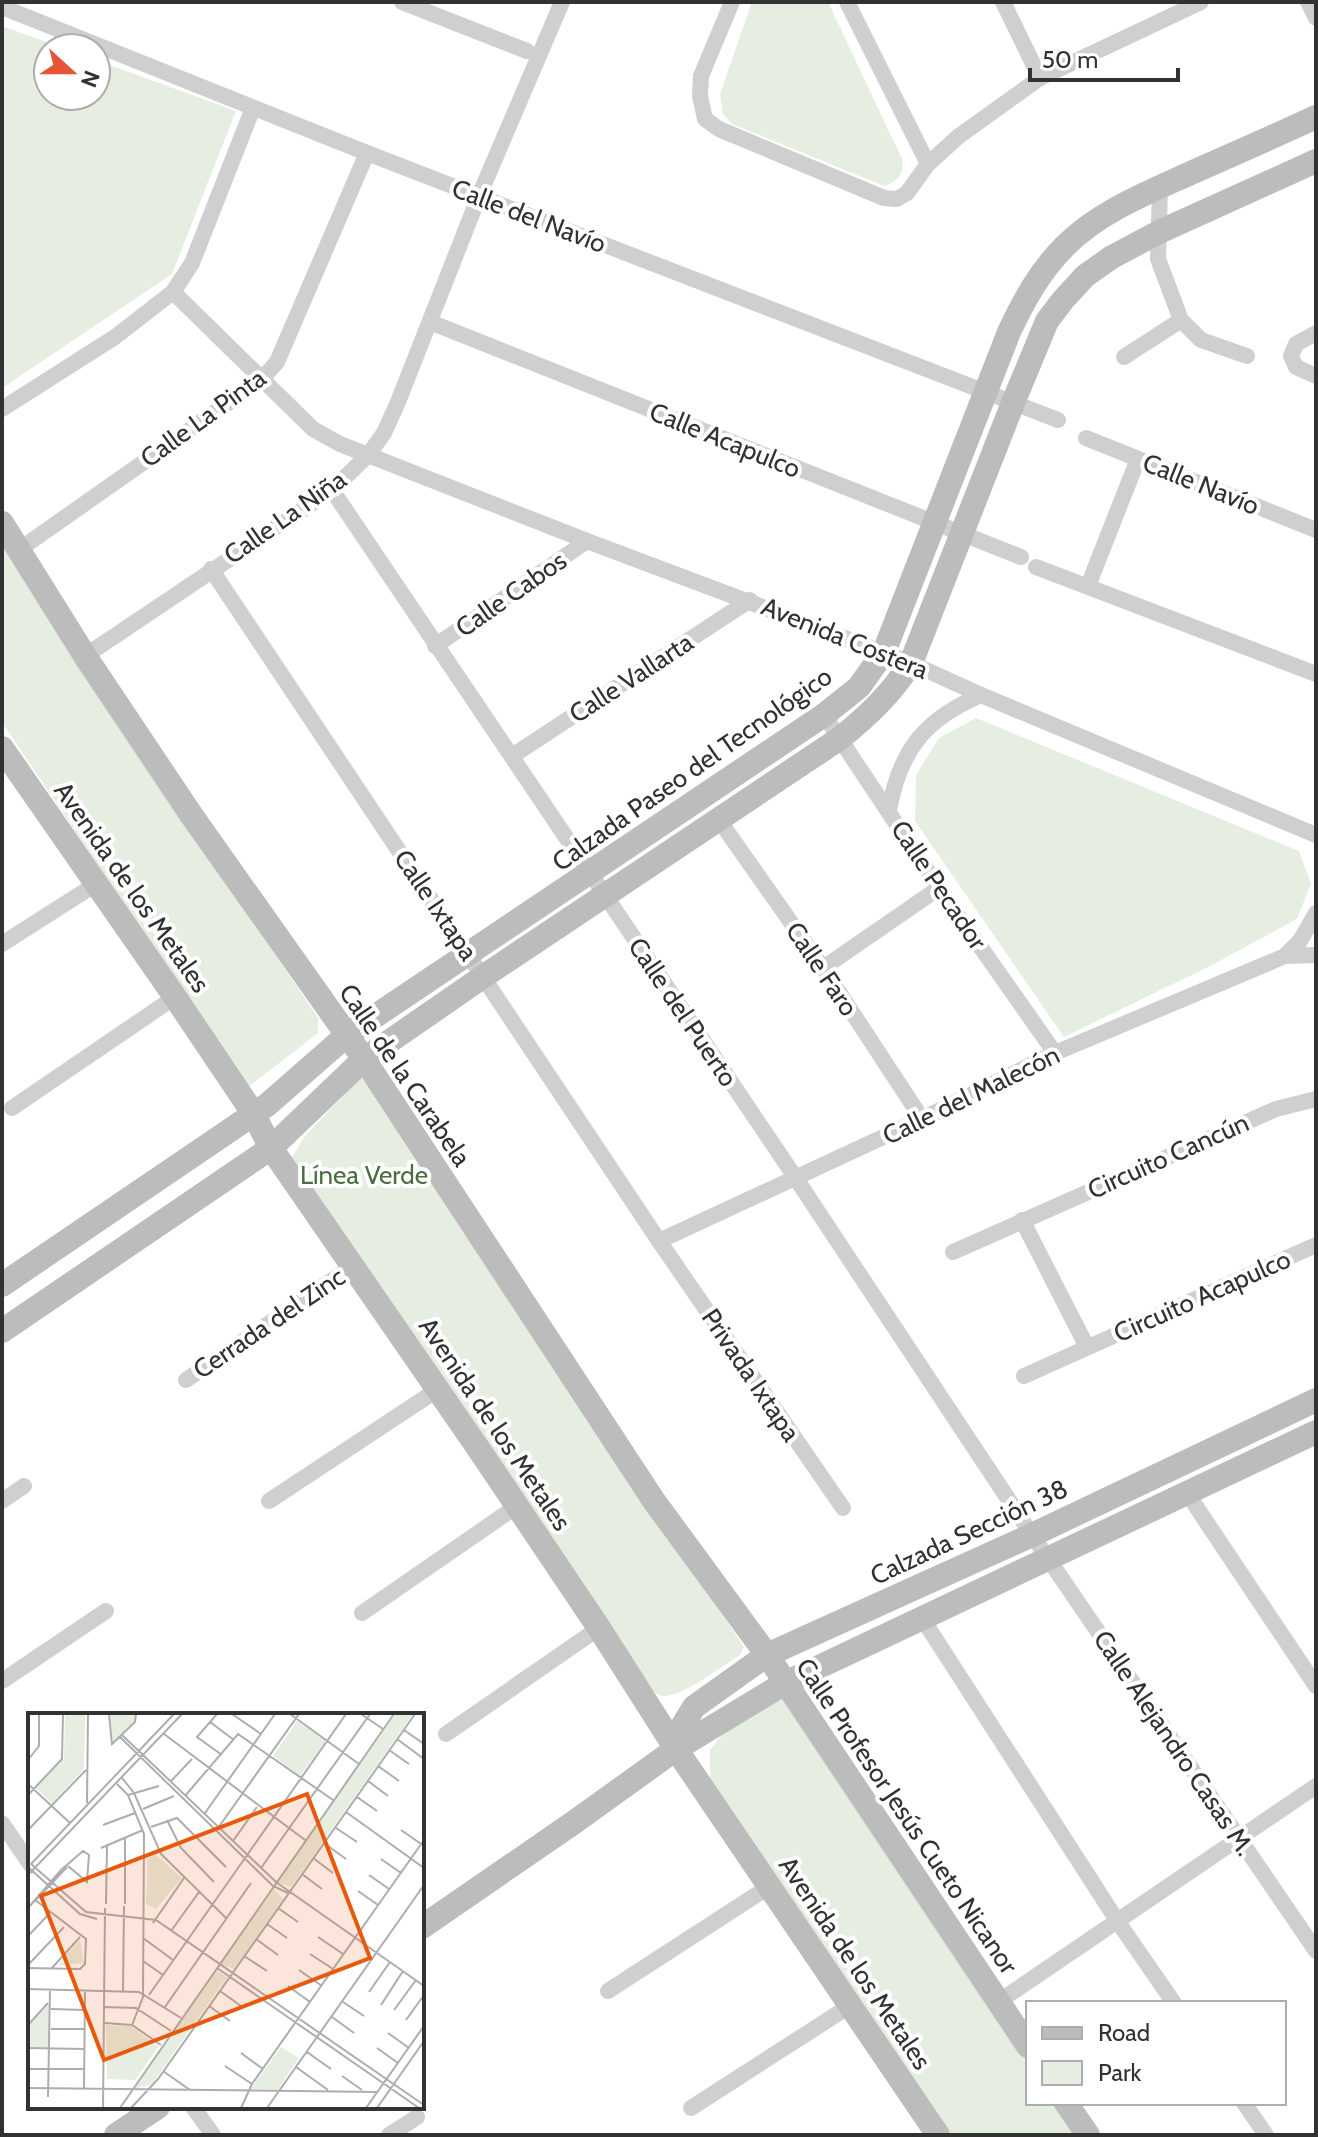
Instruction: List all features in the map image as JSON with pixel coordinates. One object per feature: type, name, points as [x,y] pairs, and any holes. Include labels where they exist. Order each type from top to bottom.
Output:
[{"type":"street","points":[[404,2],[527,51]]},
{"type":"street","name":"Calle La Niña","points":[[85,656],[332,490],[368,455],[384,433],[398,402],[479,196],[562,2]]},
{"type":"street","points":[[732,2],[701,76],[700,96],[705,119],[719,129],[884,198],[897,199],[907,193],[928,164],[968,129],[1040,78],[1170,9],[1201,2]]},
{"type":"street","points":[[847,2],[928,164]]},
{"type":"street","points":[[1003,2],[1040,78]]},
{"type":"street","points":[[1308,2],[1316,18]]},
{"type":"street","name":"Calle del Navío","points":[[2,7],[367,153],[1058,420]]},
{"type":"street","points":[[2,409],[115,337],[173,292],[192,263],[253,108]]},
{"type":"street","name":"Calzada Paseo del Tecnológico","points":[[2,1285],[267,1105],[347,1035],[824,715],[859,687],[884,652],[985,392],[1024,299],[1042,272],[1067,244],[1125,204],[1316,117]]},
{"type":"street","name":"Calle La Pinta","points":[[20,549],[262,379],[277,362],[287,345],[367,153]]},
{"type":"street","name":"Calzada Paseo del Tecnológico","points":[[2,1331],[271,1148],[364,1059],[839,739],[883,702],[911,663],[1047,321],[1063,300],[1085,276],[1112,257],[1159,232],[1316,161]]},
{"type":"street","points":[[1160,187],[1158,259],[1181,320],[1201,340],[1247,356]]},
{"type":"street","points":[[173,292],[313,429],[368,455]]},
{"type":"street","points":[[1124,357],[1181,320]]},
{"type":"street","name":"Calle Acapulco","points":[[430,322],[1021,557]]},
{"type":"street","points":[[1316,333],[1296,344],[1291,356],[1296,367],[1316,376]]},
{"type":"street","name":"Calle Navío","points":[[1086,438],[1316,530]]},
{"type":"street","name":"Avenida Costera","points":[[368,455],[884,652],[1316,835]]},
{"type":"street","points":[[1088,586],[1138,459]]},
{"type":"street","name":"Calle del Puerto","points":[[332,490],[1032,1535]]},
{"type":"street","name":"Calle de la Carabela","points":[[2,523],[85,656],[192,816],[364,1059],[654,1501],[767,1655]]},
{"type":"street","name":"Calle Cabos","points":[[435,646],[587,541]]},
{"type":"street","points":[[1036,567],[1316,674]]},
{"type":"street","name":"Calle Ixtapa","points":[[211,569],[659,1241]]},
{"type":"street","name":"Calle Vallarta","points":[[512,756],[750,600]]},
{"type":"street","points":[[889,810],[893,785],[903,760],[917,738],[957,705],[981,695]]},
{"type":"street","name":"Calle Pecador","points":[[824,715],[939,888],[1055,1053]]},
{"type":"street","name":"Avenida de los Metales","points":[[5,758],[175,997],[253,1113],[271,1148],[599,1628],[676,1749],[851,2005],[928,2132]]},
{"type":"street","name":"Calle Faro","points":[[719,820],[823,968],[922,1119]]},
{"type":"street","points":[[2,944],[96,884]]},
{"type":"street","points":[[823,968],[939,888]]},
{"type":"street","points":[[1285,956],[1300,941],[1316,913]]},
{"type":"street","points":[[1285,956],[1316,955]]},
{"type":"street","name":"Calle del Malecón","points":[[659,1241],[922,1119],[1055,1053],[1285,956]]},
{"type":"street","points":[[12,1108],[175,997]]},
{"type":"street","name":"Circuito Cancún","points":[[953,1252],[1276,1109],[1316,1099]]},
{"type":"street","points":[[1022,1220],[1087,1347],[1024,1376]]},
{"type":"street","name":"Privada Ixtapa","points":[[659,1241],[843,1508]]},
{"type":"street","name":"Circuito Acapulco","points":[[1087,1347],[1316,1245]]},
{"type":"street","name":"Cerrada del Zinc","points":[[186,1380],[353,1266]]},
{"type":"street","points":[[2,1285],[23,1317]]},
{"type":"street","points":[[269,1501],[437,1390]]},
{"type":"street","name":"Calzada Sección 38","points":[[676,1749],[683,1725],[694,1707],[767,1655],[1313,1408]]},
{"type":"street","points":[[424,1926],[676,1749],[785,1683],[1316,1432]]},
{"type":"street","points":[[2,1501],[24,1486]]},
{"type":"street","points":[[1187,1493],[1316,1686]]},
{"type":"street","points":[[362,1613],[517,1506]]},
{"type":"street","name":"Calle Alejandro Casas M.","points":[[1032,1535],[1316,1951]]},
{"type":"street","points":[[2,1681],[106,1611]]},
{"type":"street","points":[[922,1618],[1118,1922],[1173,2001]]},
{"type":"street","points":[[446,1734],[599,1628]]},
{"type":"street","name":"Calle Profesor Jesús Cueto Nicanor","points":[[767,1655],[1026,2043]]},
{"type":"street","points":[[998,2002],[1316,1786]]},
{"type":"street","points":[[2,1823],[24,1844]]},
{"type":"street","points":[[608,1991],[770,1886]]},
{"type":"street","points":[[691,2108],[851,2005]]},
{"type":"street","points":[[1067,2105],[1088,2135]]},
{"type":"street","points":[[1245,2105],[1266,2135]]},
{"type":"street","points":[[116,2135],[155,2109]]},
{"type":"street","points":[[194,2109],[213,2135]]},
{"type":"street","points":[[389,2135],[417,2117]]},
{"type":"green space","points":[[752,2],[828,2],[902,159],[901,173],[893,182],[884,186],[732,124],[723,114],[720,94]]},
{"type":"green space","points":[[2,26],[32,37],[32,112],[112,112],[112,66],[236,111],[172,274],[2,388]]},
{"type":"green space","points":[[2,546],[318,1018],[318,1033],[247,1088],[2,722]]},
{"type":"green space","points":[[976,718],[1299,851],[1311,883],[1297,919],[1210,966],[1064,1037],[915,821],[916,775],[939,738]]},
{"type":"green space","name":"Línea Verde","points":[[361,1077],[744,1647],[740,1655],[692,1686],[664,1696],[648,1686],[290,1161],[304,1137]]},
{"type":"green space","points":[[784,1692],[1026,2055],[1026,2105],[1059,2105],[1080,2135],[949,2135],[710,1778],[710,1750],[720,1737]]}]
